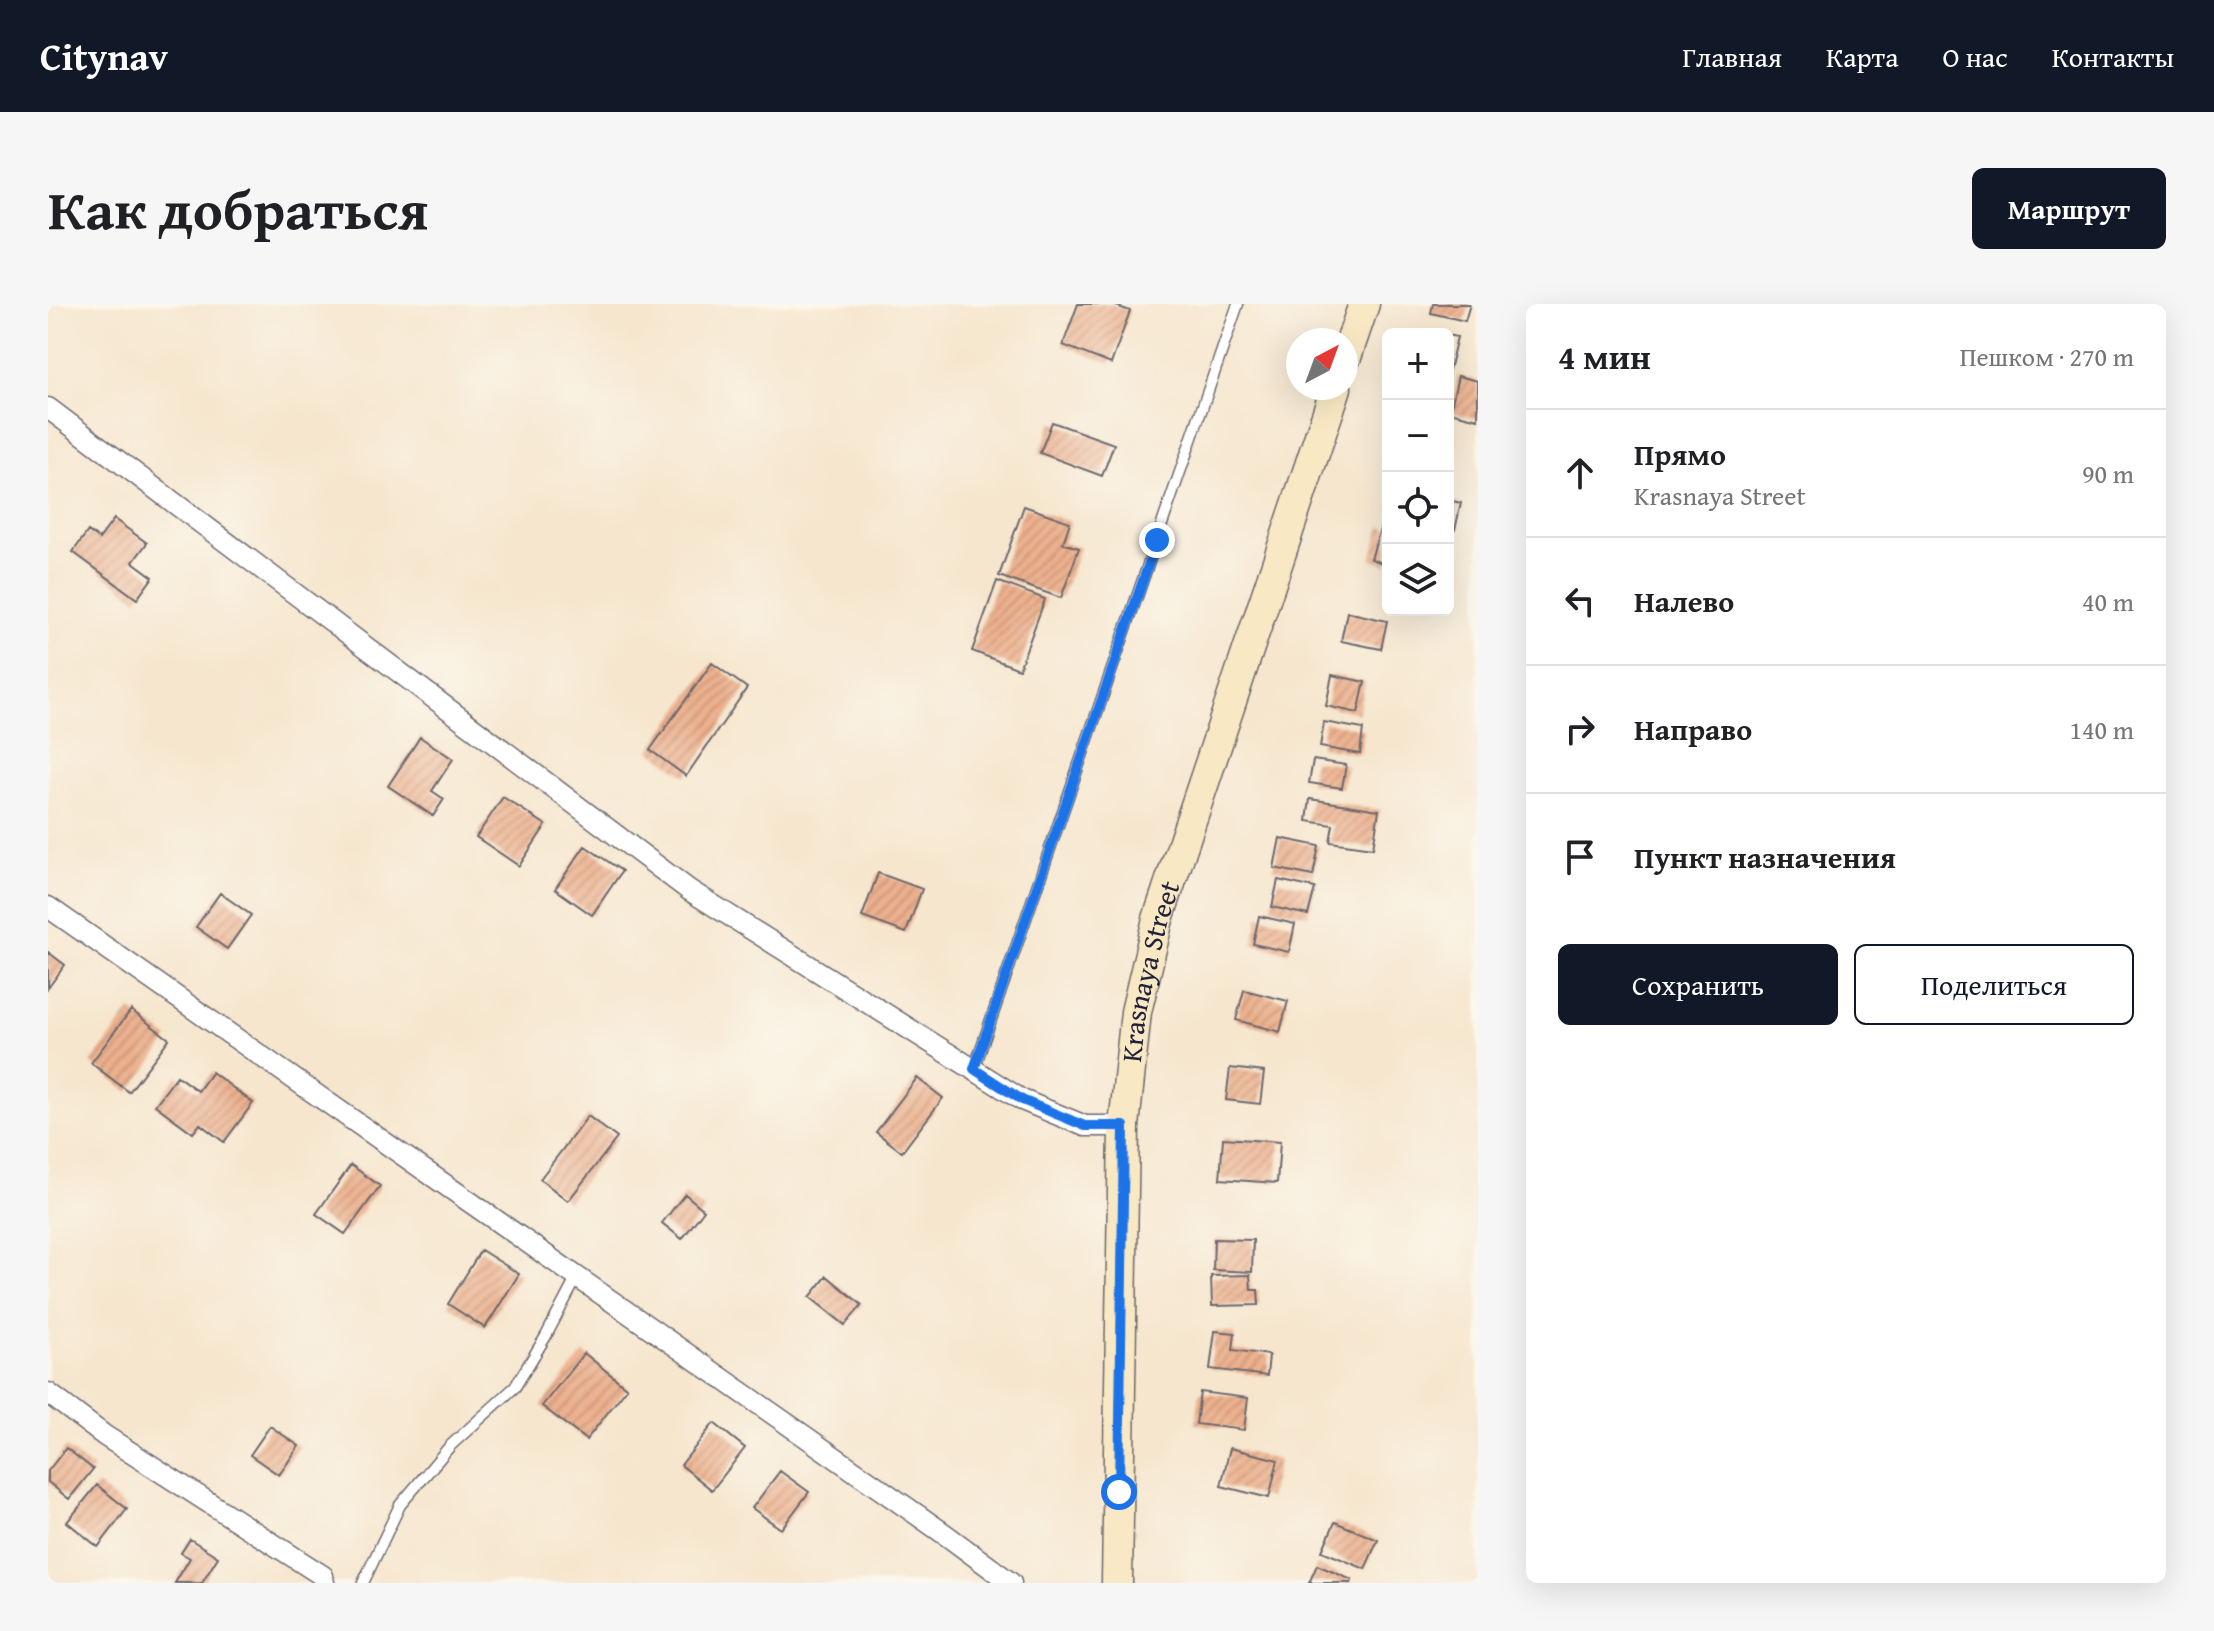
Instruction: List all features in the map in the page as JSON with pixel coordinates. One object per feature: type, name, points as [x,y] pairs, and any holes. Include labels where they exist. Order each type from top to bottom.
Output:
[{"type":"main road","points":[[1356,328],[1364,304]]},
{"type":"main road","name":"Krasnaya Street","points":[[1117,1583],[1124,1126],[1136,1012],[1158,919],[1332,400]]},
{"type":"street","points":[[48,408],[689,890],[1022,1100],[1085,1126],[1124,1126]]},
{"type":"street","points":[[48,907],[934,1526],[1011,1583]]},
{"type":"street","points":[[48,1393],[105,1436],[323,1576],[324,1583]]},
{"type":"lane","points":[[974,1069],[1238,304]]},
{"type":"lane","points":[[363,1583],[400,1505],[450,1446],[515,1387],[577,1277]]},
{"type":"building","points":[[1078,304],[1111,304],[1130,311],[1111,364],[1063,345]]},
{"type":"building","points":[[1433,304],[1470,304],[1465,321],[1431,313]]},
{"type":"building","points":[[1458,376],[1478,381],[1478,419],[1454,413]]},
{"type":"building","points":[[1052,422],[1114,444],[1102,476],[1040,453]]},
{"type":"building","points":[[1454,501],[1461,503],[1454,530]]},
{"type":"building","points":[[1024,506],[1070,522],[1063,543],[1079,548],[1061,598],[999,576]]},
{"type":"building","points":[[114,519],[147,543],[133,562],[153,577],[137,599],[73,552],[88,531],[99,539]]},
{"type":"building","points":[[1381,526],[1382,526],[1382,563],[1371,559]]},
{"type":"building","points":[[997,581],[1045,599],[1019,669],[972,651]]},
{"type":"building","points":[[1347,612],[1387,621],[1381,649],[1341,641]]},
{"type":"building","points":[[712,663],[747,688],[686,776],[650,750]]},
{"type":"building","points":[[1332,675],[1365,682],[1358,713],[1326,706]]},
{"type":"building","points":[[1324,722],[1363,729],[1360,754],[1320,747]]},
{"type":"building","points":[[420,737],[453,759],[432,791],[444,799],[433,816],[388,786]]},
{"type":"building","points":[[1313,760],[1346,765],[1342,788],[1309,783]]},
{"type":"building","points":[[503,797],[546,825],[519,866],[476,837]]},
{"type":"building","points":[[1310,799],[1379,810],[1373,848],[1330,842],[1333,825],[1307,821]]},
{"type":"building","points":[[1280,838],[1319,846],[1313,876],[1274,868]]},
{"type":"building","points":[[585,846],[622,871],[592,915],[555,889]]},
{"type":"building","points":[[878,873],[922,889],[906,933],[862,917]]},
{"type":"building","points":[[1278,880],[1315,888],[1308,915],[1272,907]]},
{"type":"building","points":[[220,893],[251,915],[227,949],[196,927]]},
{"type":"building","points":[[1259,916],[1295,924],[1289,952],[1253,944]]},
{"type":"building","points":[[48,952],[65,965],[48,988]]},
{"type":"building","points":[[1244,990],[1288,1001],[1280,1032],[1236,1020]]},
{"type":"building","points":[[131,1010],[169,1039],[129,1092],[91,1063]]},
{"type":"building","points":[[1230,1068],[1264,1072],[1260,1104],[1226,1100]]},
{"type":"building","points":[[212,1072],[253,1103],[224,1142],[200,1124],[193,1133],[155,1105],[177,1076],[198,1091]]},
{"type":"building","points":[[917,1078],[943,1098],[902,1152],[876,1132]]},
{"type":"building","points":[[588,1116],[617,1138],[568,1201],[540,1179]]},
{"type":"building","points":[[1223,1138],[1280,1142],[1277,1183],[1220,1179]]},
{"type":"building","points":[[351,1165],[380,1186],[345,1234],[316,1214]]},
{"type":"building","points":[[685,1194],[704,1210],[682,1239],[662,1223]]},
{"type":"building","points":[[1214,1239],[1253,1240],[1252,1272],[1213,1270]]},
{"type":"building","points":[[481,1250],[519,1274],[485,1328],[448,1304]]},
{"type":"building","points":[[1250,1275],[1251,1290],[1258,1290],[1259,1305],[1212,1306],[1211,1276]]},
{"type":"building","points":[[827,1276],[862,1305],[845,1325],[810,1297]]},
{"type":"building","points":[[1215,1331],[1235,1333],[1233,1350],[1269,1355],[1267,1376],[1210,1369]]},
{"type":"building","points":[[584,1353],[627,1388],[586,1440],[542,1406]]},
{"type":"building","points":[[1200,1392],[1248,1398],[1244,1430],[1196,1424]]},
{"type":"building","points":[[714,1423],[745,1448],[712,1490],[681,1465]]},
{"type":"building","points":[[270,1426],[299,1446],[279,1475],[250,1455]]},
{"type":"building","points":[[66,1448],[93,1469],[69,1499],[48,1482],[48,1471]]},
{"type":"building","points":[[1230,1448],[1278,1460],[1269,1498],[1221,1486]]},
{"type":"building","points":[[780,1471],[809,1492],[781,1529],[752,1508]]},
{"type":"building","points":[[97,1485],[127,1509],[98,1547],[67,1522]]},
{"type":"building","points":[[1335,1522],[1378,1540],[1365,1569],[1322,1551]]},
{"type":"building","points":[[190,1539],[218,1557],[202,1583],[175,1583],[190,1558],[181,1553]]},
{"type":"building","points":[[1317,1565],[1352,1580],[1351,1583],[1309,1583]]},
{"type":"route","points":[[1119,1492],[1124,1126],[1085,1126],[1022,1100],[974,1069],[1157,540]]}]
